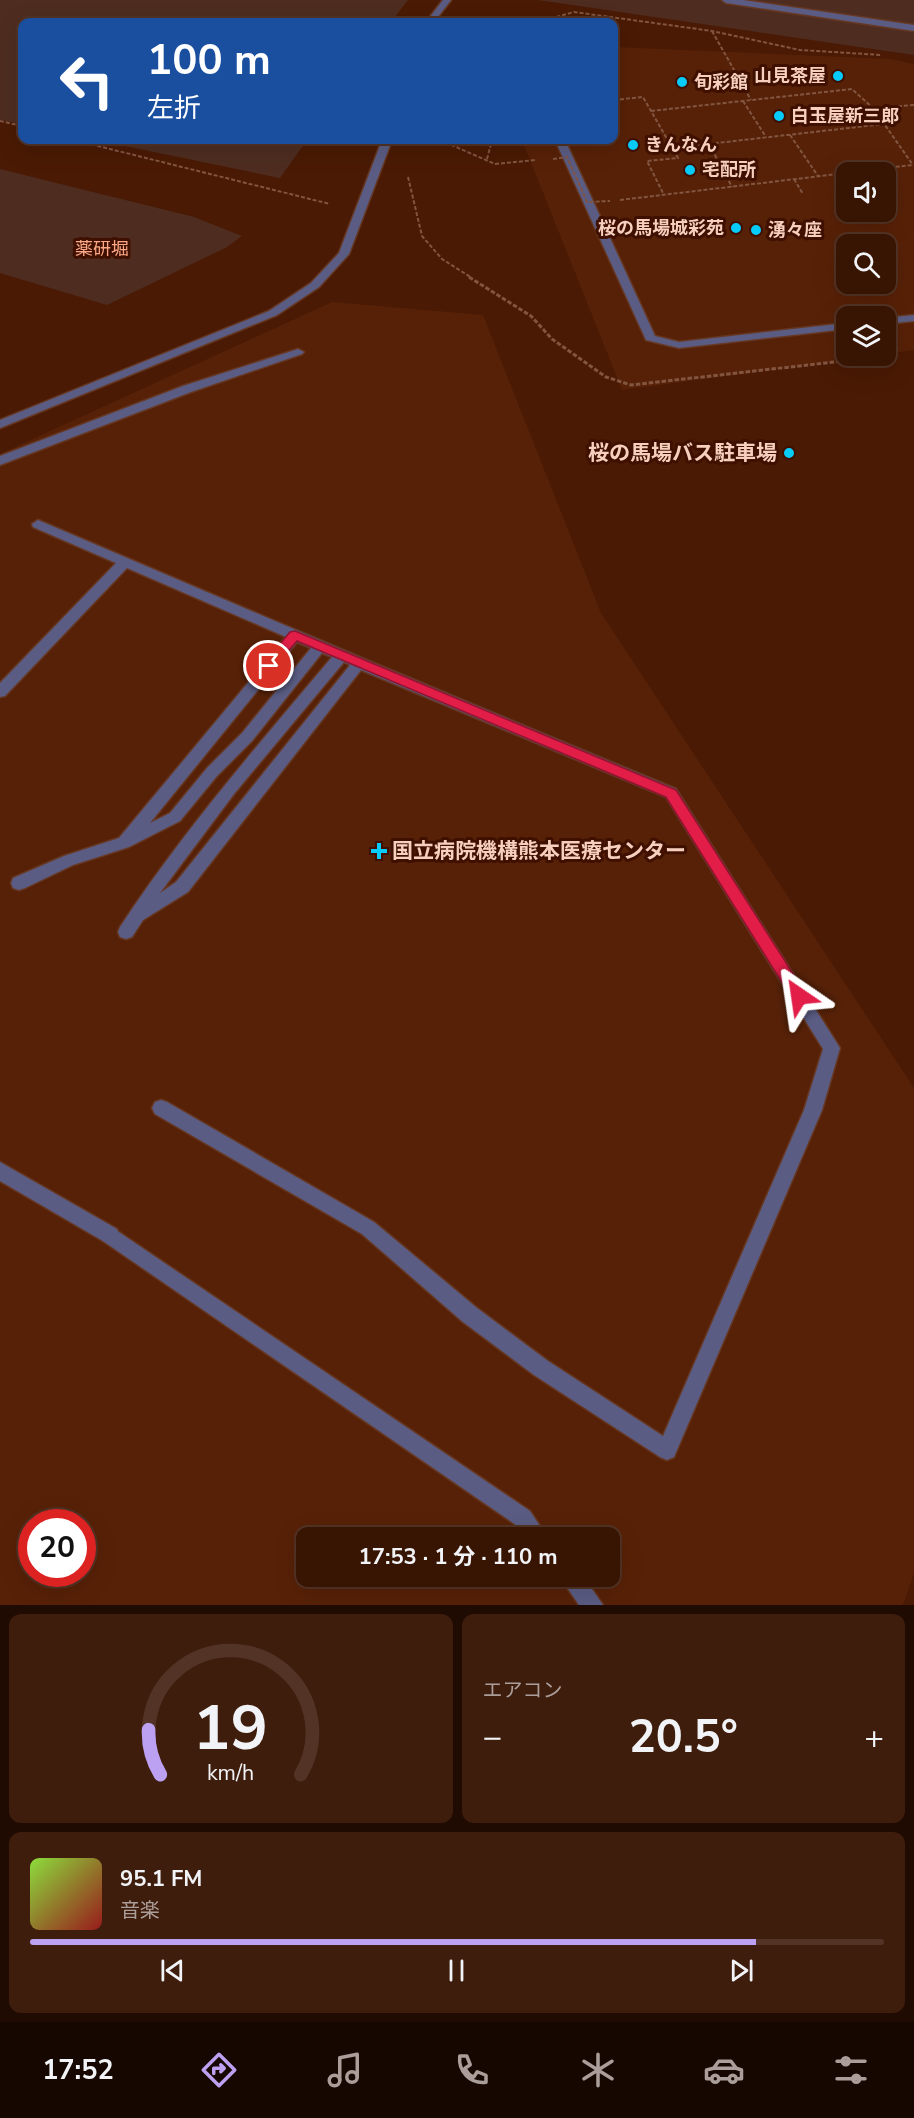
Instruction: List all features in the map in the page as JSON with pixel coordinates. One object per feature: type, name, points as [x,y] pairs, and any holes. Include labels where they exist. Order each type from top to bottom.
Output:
[{"type":"street","points":[[433,18],[447,0]]},
{"type":"street","points":[[726,0],[914,28]]},
{"type":"street","points":[[0,424],[273,313],[315,285],[344,254],[385,144]]},
{"type":"street","points":[[562,144],[650,338],[679,345],[836,327]]},
{"type":"street","points":[[896,320],[914,318]]},
{"type":"street","points":[[0,461],[187,389],[298,351]]},
{"type":"street","points":[[38,524],[341,656],[671,793],[832,1048],[813,1110],[667,1450],[573,1391],[470,1316],[368,1228],[161,1108]]},
{"type":"street","points":[[0,692],[126,561]]},
{"type":"street","points":[[124,843],[295,635]]},
{"type":"street","points":[[19,883],[69,860],[124,843],[175,817],[212,772],[247,737],[320,646]]},
{"type":"street","points":[[126,932],[195,829],[341,656]]},
{"type":"street","points":[[135,917],[182,887],[359,663]]},
{"type":"street","points":[[0,1171],[110,1235],[523,1518],[530,1527]]},
{"type":"street","points":[[578,1587],[592,1605]]},
{"type":"path","points":[[553,18],[574,12],[618,18]]},
{"type":"path","points":[[618,18],[712,31],[800,50],[886,56]]},
{"type":"path","points":[[712,31],[752,100]]},
{"type":"path","points":[[651,111],[852,89],[873,108],[913,165],[896,167]]},
{"type":"path","points":[[618,100],[644,97],[678,158],[647,161],[664,195]]},
{"type":"path","points":[[743,101],[766,137]]},
{"type":"path","points":[[873,108],[914,105]]},
{"type":"path","points":[[0,121],[18,125]]},
{"type":"path","points":[[673,148],[884,124]]},
{"type":"path","points":[[790,135],[818,176]]},
{"type":"path","points":[[90,144],[361,212]]},
{"type":"path","points":[[386,144],[405,166],[422,236],[442,259],[531,316],[552,339],[606,377],[631,385],[700,375],[836,362]]},
{"type":"path","points":[[450,144],[495,164],[542,160]]},
{"type":"path","points":[[487,159],[491,144]]},
{"type":"path","points":[[709,144],[732,187]]},
{"type":"path","points":[[553,159],[567,157],[587,202],[836,174]]},
{"type":"path","points":[[794,179],[803,194]]},
{"type":"shaded area","name":"桜の馬場城彩苑","points":[[618,47],[891,59],[914,64],[914,350],[896,352],[896,306],[836,306],[836,361],[622,390],[524,144],[618,144]]},
{"type":"shaded area","name":"国立病院機構熊本医療センター","points":[[332,302],[483,315],[601,613],[914,1088],[914,1573],[903,1605],[0,1605],[0,454]]},
{"type":"green space","points":[[0,0],[408,0],[394,18],[18,18],[18,123],[0,120]]},
{"type":"green space","points":[[538,0],[914,0],[914,55]]},
{"type":"green space","points":[[115,144],[304,144],[280,178]]},
{"type":"green space","name":"薬研堀","points":[[0,169],[194,217],[242,236],[227,247],[107,305],[0,273]]},
{"type":"place","name":"山見茶屋","points":[[838,76]]},
{"type":"place","name":"旬彩館","points":[[682,82]]},
{"type":"place","name":"白玉屋新三郎","points":[[779,116]]},
{"type":"place","name":"きんなん","points":[[633,145]]},
{"type":"place","name":"宅配所","points":[[690,170]]},
{"type":"place","name":"桜の馬場城彩苑","points":[[736,228]]},
{"type":"place","name":"湧々座","points":[[756,230]]},
{"type":"place","name":"桜の馬場バス駐車場","points":[[789,453]]},
{"type":"place","name":"国立病院機構熊本医療センター","points":[[379,851]]},
{"type":"route","points":[[269,666],[295,635],[671,793],[799,996]]}]
